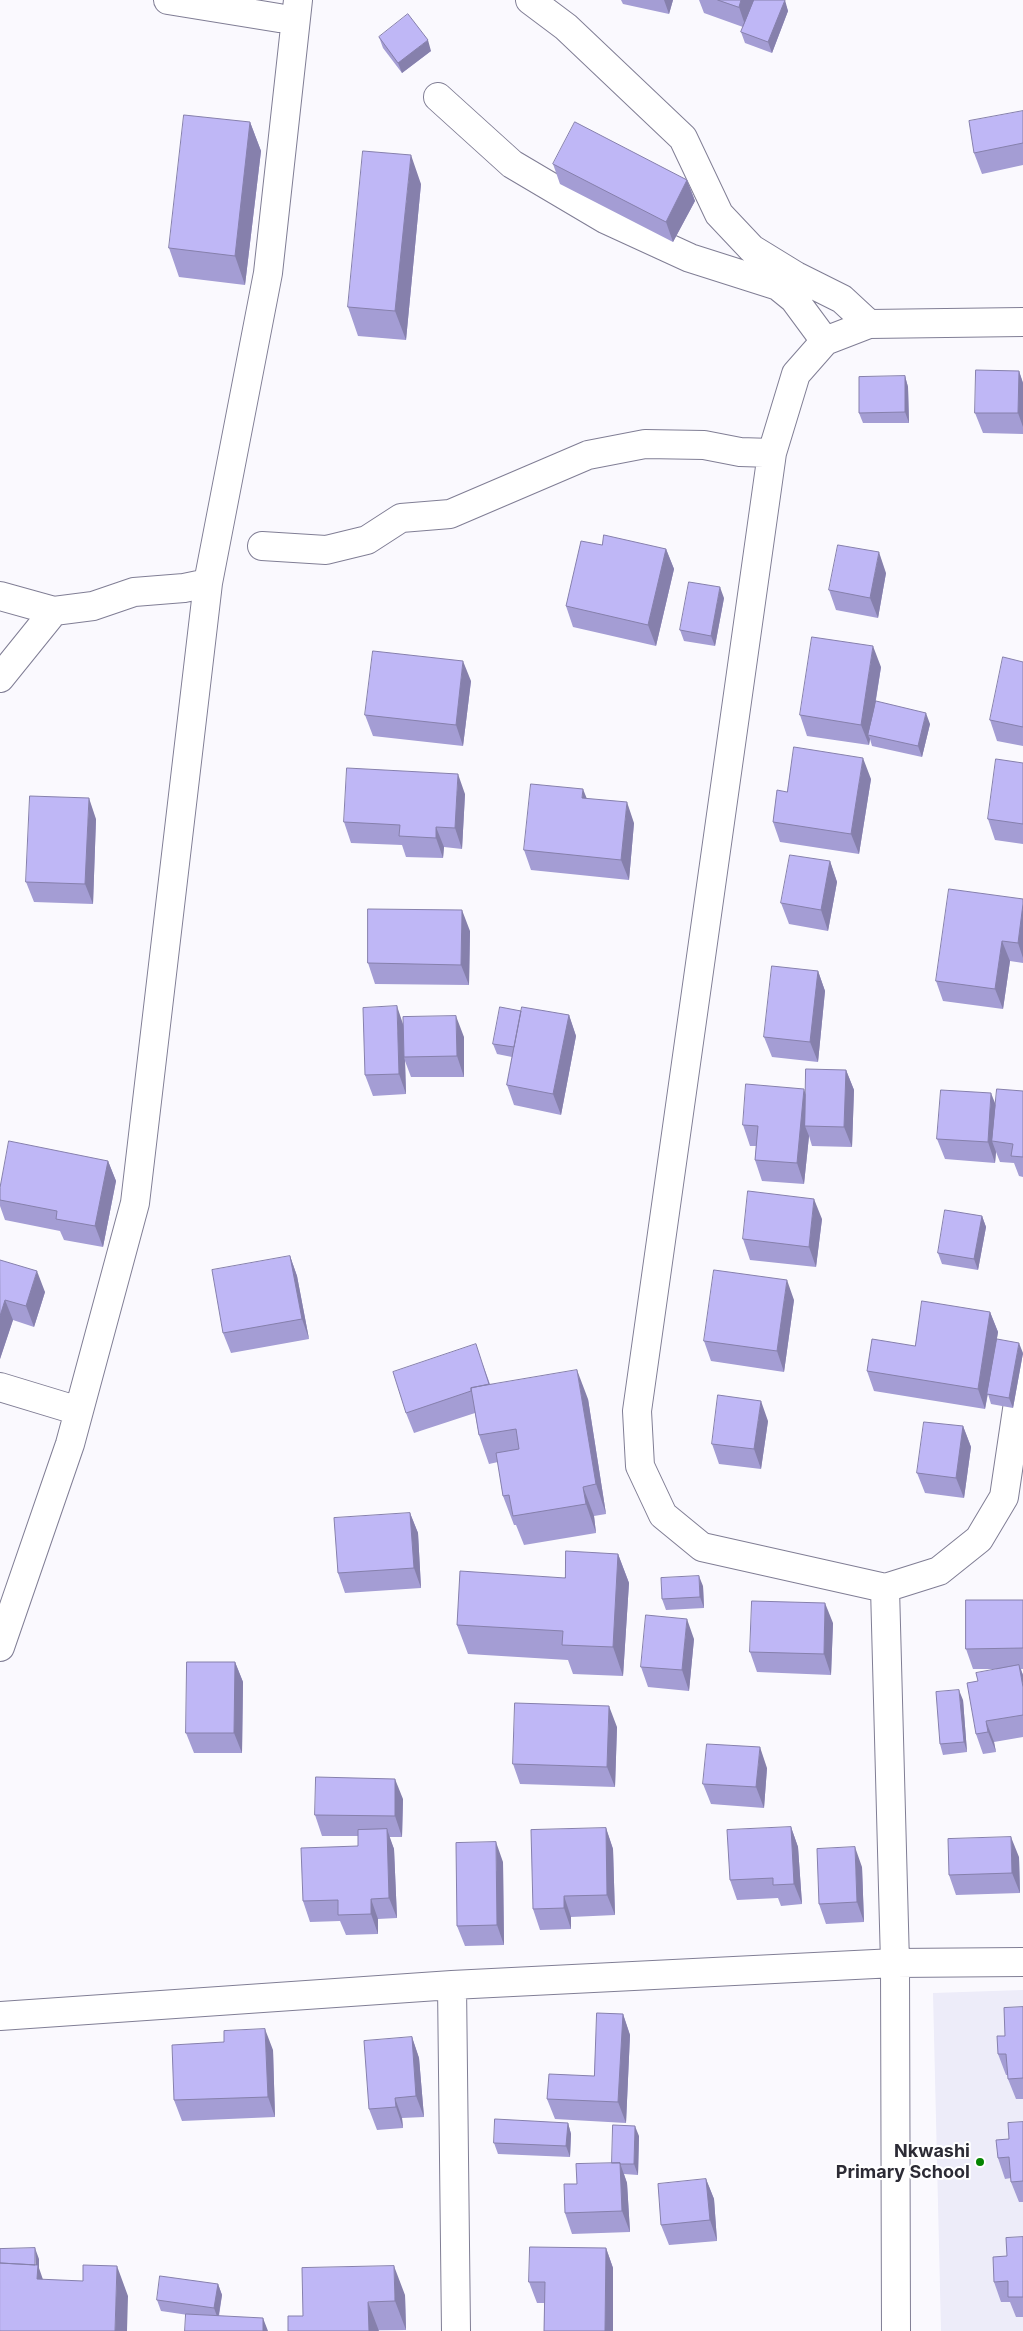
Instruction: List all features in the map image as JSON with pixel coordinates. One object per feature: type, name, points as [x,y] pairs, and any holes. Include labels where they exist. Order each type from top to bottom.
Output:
[{"type":"street","points":[[0,1646],[79,1411],[135,1203],[208,583],[268,273],[288,9],[168,0]]},
{"type":"street","points":[[530,0],[566,27],[682,138],[719,214],[752,249],[796,276],[842,298],[869,324]]},
{"type":"street","points":[[438,97],[512,164],[605,219],[690,258],[778,286],[794,299],[825,341]]},
{"type":"street","points":[[1023,322],[869,324],[825,341],[796,374],[772,453],[637,1411],[640,1466],[663,1515],[702,1547],[885,1588],[939,1571],[979,1539],[1004,1497],[1023,1369]]},
{"type":"street","points":[[262,546],[326,550],[367,540],[401,518],[450,514],[588,455],[636,446],[704,445],[740,452],[772,453]]},
{"type":"street","points":[[0,596],[54,611],[94,606],[134,592],[184,588],[208,583]]},
{"type":"street","points":[[0,678],[54,611]]},
{"type":"street","points":[[0,1387],[79,1411]]},
{"type":"street","points":[[885,1588],[895,1963],[896,2331]]},
{"type":"street","points":[[0,2016],[452,1985],[895,1963],[1023,1962]]},
{"type":"street","points":[[452,1985],[456,2331]]},
{"type":"shaded area","name":"Nkwashi Primary School","points":[[1023,1990],[1023,2331],[941,2331],[933,1993]]},
{"type":"building","points":[[718,0],[741,0],[739,7]]},
{"type":"building","points":[[754,0],[785,0],[768,42],[741,32]]},
{"type":"building","points":[[408,14],[428,40],[398,63],[379,37]]},
{"type":"building","points":[[1023,111],[1023,143],[974,153],[969,121]]},
{"type":"building","points":[[184,115],[250,122],[235,256],[169,248]]},
{"type":"building","points":[[575,122],[687,180],[666,222],[553,164]]},
{"type":"building","points":[[363,151],[411,155],[395,311],[348,307]]},
{"type":"building","points":[[976,370],[1019,371],[1018,413],[975,413]]},
{"type":"building","points":[[905,376],[905,412],[859,413],[859,377]]},
{"type":"building","points":[[604,535],[666,549],[648,625],[566,606],[581,541],[602,545]]},
{"type":"building","points":[[838,545],[879,552],[870,598],[829,590]]},
{"type":"building","points":[[689,582],[720,587],[711,636],[680,630]]},
{"type":"building","points":[[812,637],[873,646],[861,725],[800,715]]},
{"type":"building","points":[[373,651],[463,661],[456,725],[365,715]]},
{"type":"building","points":[[1003,657],[1023,662],[1023,727],[990,720]]},
{"type":"building","points":[[876,701],[926,713],[918,746],[868,735]]},
{"type":"building","points":[[794,747],[863,758],[851,834],[773,822],[777,790],[787,792]]},
{"type":"building","points":[[996,759],[1023,763],[1023,824],[988,819]]},
{"type":"building","points":[[347,768],[458,774],[455,828],[436,827],[436,838],[399,836],[400,825],[344,822]]},
{"type":"building","points":[[531,784],[583,789],[582,798],[627,802],[621,860],[524,850]]},
{"type":"building","points":[[30,796],[89,798],[85,884],[26,882]]},
{"type":"building","points":[[790,855],[830,861],[821,910],[781,903]]},
{"type":"building","points":[[949,889],[1023,899],[1018,943],[1002,941],[995,989],[936,981]]},
{"type":"building","points":[[368,909],[462,910],[461,965],[368,963]]},
{"type":"building","points":[[772,966],[818,971],[810,1042],[764,1037]]},
{"type":"building","points":[[397,1006],[399,1074],[365,1075],[363,1008]]},
{"type":"building","points":[[500,1007],[521,1011],[514,1047],[493,1044]]},
{"type":"building","points":[[522,1007],[569,1015],[553,1094],[507,1085]]},
{"type":"building","points":[[456,1016],[457,1056],[404,1057],[403,1017]]},
{"type":"building","points":[[806,1069],[846,1070],[844,1127],[805,1126]]},
{"type":"building","points":[[746,1084],[804,1089],[797,1163],[755,1160],[758,1126],[743,1125]]},
{"type":"building","points":[[997,1089],[1023,1091],[1023,1157],[1011,1156],[1013,1144],[992,1141]]},
{"type":"building","points":[[941,1090],[991,1093],[988,1142],[937,1139]]},
{"type":"building","points":[[9,1141],[108,1161],[95,1226],[56,1219],[57,1211],[0,1200],[0,1188]]},
{"type":"building","points":[[748,1191],[814,1199],[809,1247],[743,1239]]},
{"type":"building","points":[[945,1210],[982,1216],[974,1259],[938,1253]]},
{"type":"building","points":[[290,1256],[302,1319],[223,1333],[212,1270]]},
{"type":"building","points":[[0,1260],[37,1271],[26,1306],[5,1300],[0,1316]]},
{"type":"building","points":[[714,1270],[787,1280],[777,1351],[704,1341]]},
{"type":"building","points":[[922,1301],[990,1312],[978,1389],[867,1371],[872,1339],[915,1346]]},
{"type":"building","points":[[997,1339],[1019,1343],[1009,1398],[987,1394]]},
{"type":"building","points":[[476,1344],[489,1384],[471,1388],[471,1391],[406,1413],[393,1372]]},
{"type":"building","points":[[577,1370],[596,1484],[583,1487],[586,1504],[513,1516],[509,1495],[503,1496],[496,1453],[519,1449],[516,1429],[479,1435],[471,1388]]},
{"type":"building","points":[[718,1395],[761,1401],[754,1449],[712,1444]]},
{"type":"building","points":[[924,1422],[963,1426],[956,1478],[917,1473]]},
{"type":"building","points":[[410,1513],[414,1568],[338,1573],[334,1518]]},
{"type":"building","points":[[566,1551],[618,1554],[613,1647],[562,1645],[563,1631],[457,1625],[460,1571],[565,1578]]},
{"type":"building","points":[[699,1576],[700,1597],[662,1599],[661,1578]]},
{"type":"building","points":[[966,1600],[1023,1600],[1023,1648],[966,1649]]},
{"type":"building","points":[[752,1601],[825,1603],[824,1654],[750,1652]]},
{"type":"building","points":[[646,1615],[687,1619],[682,1670],[641,1667]]},
{"type":"building","points":[[187,1662],[235,1662],[234,1733],[186,1733]]},
{"type":"building","points":[[1019,1665],[1023,1687],[1023,1715],[986,1721],[988,1732],[976,1734],[967,1683],[978,1681],[976,1673]]},
{"type":"building","points":[[959,1690],[964,1742],[940,1744],[936,1692]]},
{"type":"building","points":[[515,1703],[609,1706],[607,1767],[513,1764]]},
{"type":"building","points":[[707,1744],[760,1747],[756,1787],[703,1784]]},
{"type":"building","points":[[316,1777],[395,1779],[395,1816],[315,1815]]},
{"type":"building","points":[[791,1827],[794,1884],[773,1885],[773,1878],[730,1880],[727,1830]]},
{"type":"building","points":[[606,1828],[607,1895],[564,1896],[564,1908],[533,1909],[531,1830]]},
{"type":"building","points":[[387,1829],[389,1898],[371,1899],[371,1914],[338,1915],[338,1900],[303,1901],[301,1848],[358,1846],[358,1830]]},
{"type":"building","points":[[1011,1837],[1012,1873],[949,1875],[948,1839]]},
{"type":"building","points":[[496,1842],[497,1925],[457,1926],[456,1843]]},
{"type":"building","points":[[855,1847],[857,1902],[819,1904],[817,1849]]},
{"type":"building","points":[[1023,2007],[1023,2078],[1008,2079],[1006,2054],[998,2054],[997,2036],[1005,2036],[1004,2008]]},
{"type":"building","points":[[597,2013],[623,2014],[618,2102],[547,2099],[549,2074],[594,2076]]},
{"type":"building","points":[[265,2029],[268,2097],[174,2100],[172,2045],[224,2042],[224,2031]]},
{"type":"building","points":[[412,2037],[416,2096],[395,2098],[396,2107],[369,2109],[364,2041]]},
{"type":"building","points":[[495,2119],[568,2123],[566,2146],[494,2143]]},
{"type":"building","points":[[1023,2122],[1023,2181],[1011,2182],[1009,2157],[998,2158],[996,2140],[1009,2139],[1008,2123]]},
{"type":"building","points":[[613,2125],[635,2126],[634,2164],[612,2163]]},
{"type":"building","points":[[620,2163],[622,2211],[565,2213],[564,2184],[577,2184],[576,2164]]},
{"type":"building","points":[[706,2179],[710,2220],[661,2225],[658,2184]]},
{"type":"building","points":[[1023,2237],[1023,2297],[1008,2297],[1008,2281],[994,2282],[993,2257],[1007,2256],[1006,2238]]},
{"type":"building","points":[[530,2247],[606,2248],[605,2331],[544,2331],[545,2282],[529,2282]]},
{"type":"building","points":[[35,2248],[35,2265],[0,2263],[0,2249]]},
{"type":"building","points":[[0,2263],[38,2265],[37,2279],[83,2281],[83,2265],[117,2266],[115,2331],[0,2331]]},
{"type":"building","points":[[394,2266],[395,2301],[368,2302],[369,2331],[288,2331],[288,2316],[303,2316],[302,2268]]},
{"type":"building","points":[[160,2276],[218,2284],[214,2308],[157,2300]]},
{"type":"building","points":[[186,2314],[263,2318],[263,2331],[185,2331]]},
{"type":"place","name":"Nkwashi Primary School","points":[[980,2162]]}]
